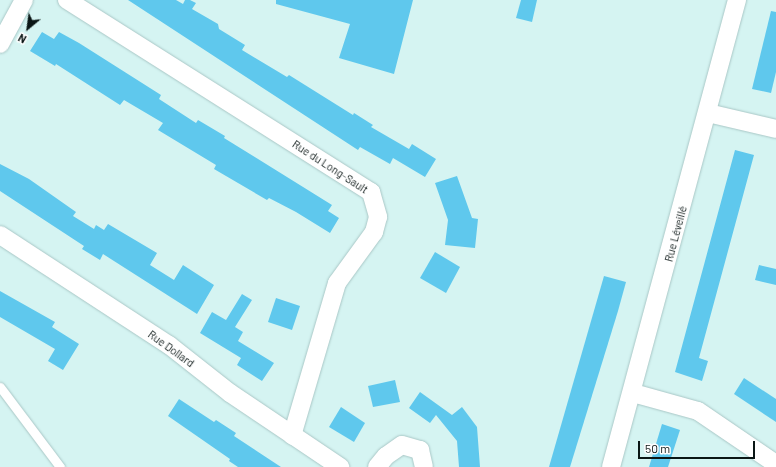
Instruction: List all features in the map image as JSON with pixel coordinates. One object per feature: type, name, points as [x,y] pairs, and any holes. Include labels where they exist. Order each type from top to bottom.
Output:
[{"type":"street","points":[[0,44],[24,0]]},
{"type":"street","name":"Rue du Long-Sault","points":[[68,0],[371,192],[378,217],[374,232],[337,283],[292,436]]},
{"type":"street","name":"Rue Léveillé","points":[[611,467],[633,393],[737,0]]},
{"type":"street","points":[[708,113],[776,129]]},
{"type":"street","name":"Rue Dollard","points":[[0,235],[169,346],[230,393],[340,467]]},
{"type":"street","points":[[633,393],[698,411],[776,464]]},
{"type":"street","points":[[377,467],[386,456],[402,445],[420,450],[424,467]]},
{"type":"lane","points":[[0,387],[60,467]]},
{"type":"building","points":[[128,0],[176,0],[183,4],[185,0],[190,0],[196,3],[192,9],[218,24],[219,29],[245,45],[242,50],[287,77],[289,75],[353,115],[354,113],[373,125],[371,127],[409,149],[412,144],[436,159],[425,177],[393,158],[390,164],[360,147],[358,150]]},
{"type":"building","points":[[276,0],[413,0],[394,74],[339,58],[350,24],[276,4]]},
{"type":"building","points":[[521,0],[537,0],[532,22],[516,18]]},
{"type":"building","points":[[771,11],[776,12],[776,72],[771,93],[752,89]]},
{"type":"building","points":[[42,32],[54,39],[59,32],[79,43],[161,95],[159,99],[196,123],[198,120],[225,136],[224,138],[332,205],[328,211],[339,218],[330,233],[296,212],[269,198],[267,200],[214,169],[216,165],[158,130],[163,123],[124,100],[120,105],[56,64],[55,66],[30,51]]},
{"type":"building","points":[[735,150],[754,155],[699,358],[708,361],[702,381],[675,372]]},
{"type":"building","points":[[0,164],[29,179],[76,212],[73,216],[94,229],[96,225],[104,230],[108,224],[157,253],[150,265],[174,280],[183,265],[214,285],[197,314],[103,254],[100,260],[82,249],[84,246],[0,191]]},
{"type":"building","points":[[457,176],[472,218],[478,219],[475,248],[445,245],[448,220],[435,183]]},
{"type":"building","points":[[435,252],[460,267],[446,293],[420,278]]},
{"type":"building","points":[[759,265],[776,269],[776,285],[755,280]]},
{"type":"building","points":[[604,276],[626,282],[618,311],[570,467],[549,467]]},
{"type":"building","points":[[0,291],[55,322],[52,327],[79,344],[63,370],[48,361],[55,349],[0,317]]},
{"type":"building","points":[[242,294],[252,300],[235,327],[243,332],[238,341],[274,363],[262,381],[237,365],[241,358],[200,333],[212,312],[226,320]]},
{"type":"building","points":[[276,298],[300,306],[292,330],[268,322]]},
{"type":"building","points":[[744,378],[776,399],[776,422],[734,394]]},
{"type":"building","points":[[395,380],[400,402],[373,407],[368,386]]},
{"type":"building","points":[[420,392],[452,415],[462,407],[477,427],[480,467],[459,467],[457,441],[436,415],[430,423],[409,408]]},
{"type":"building","points":[[179,399],[214,422],[216,420],[236,433],[234,436],[281,467],[238,467],[229,461],[230,459],[168,416]]},
{"type":"building","points":[[341,407],[365,423],[354,442],[329,427]]},
{"type":"building","points":[[662,424],[680,430],[668,467],[649,467]]}]
